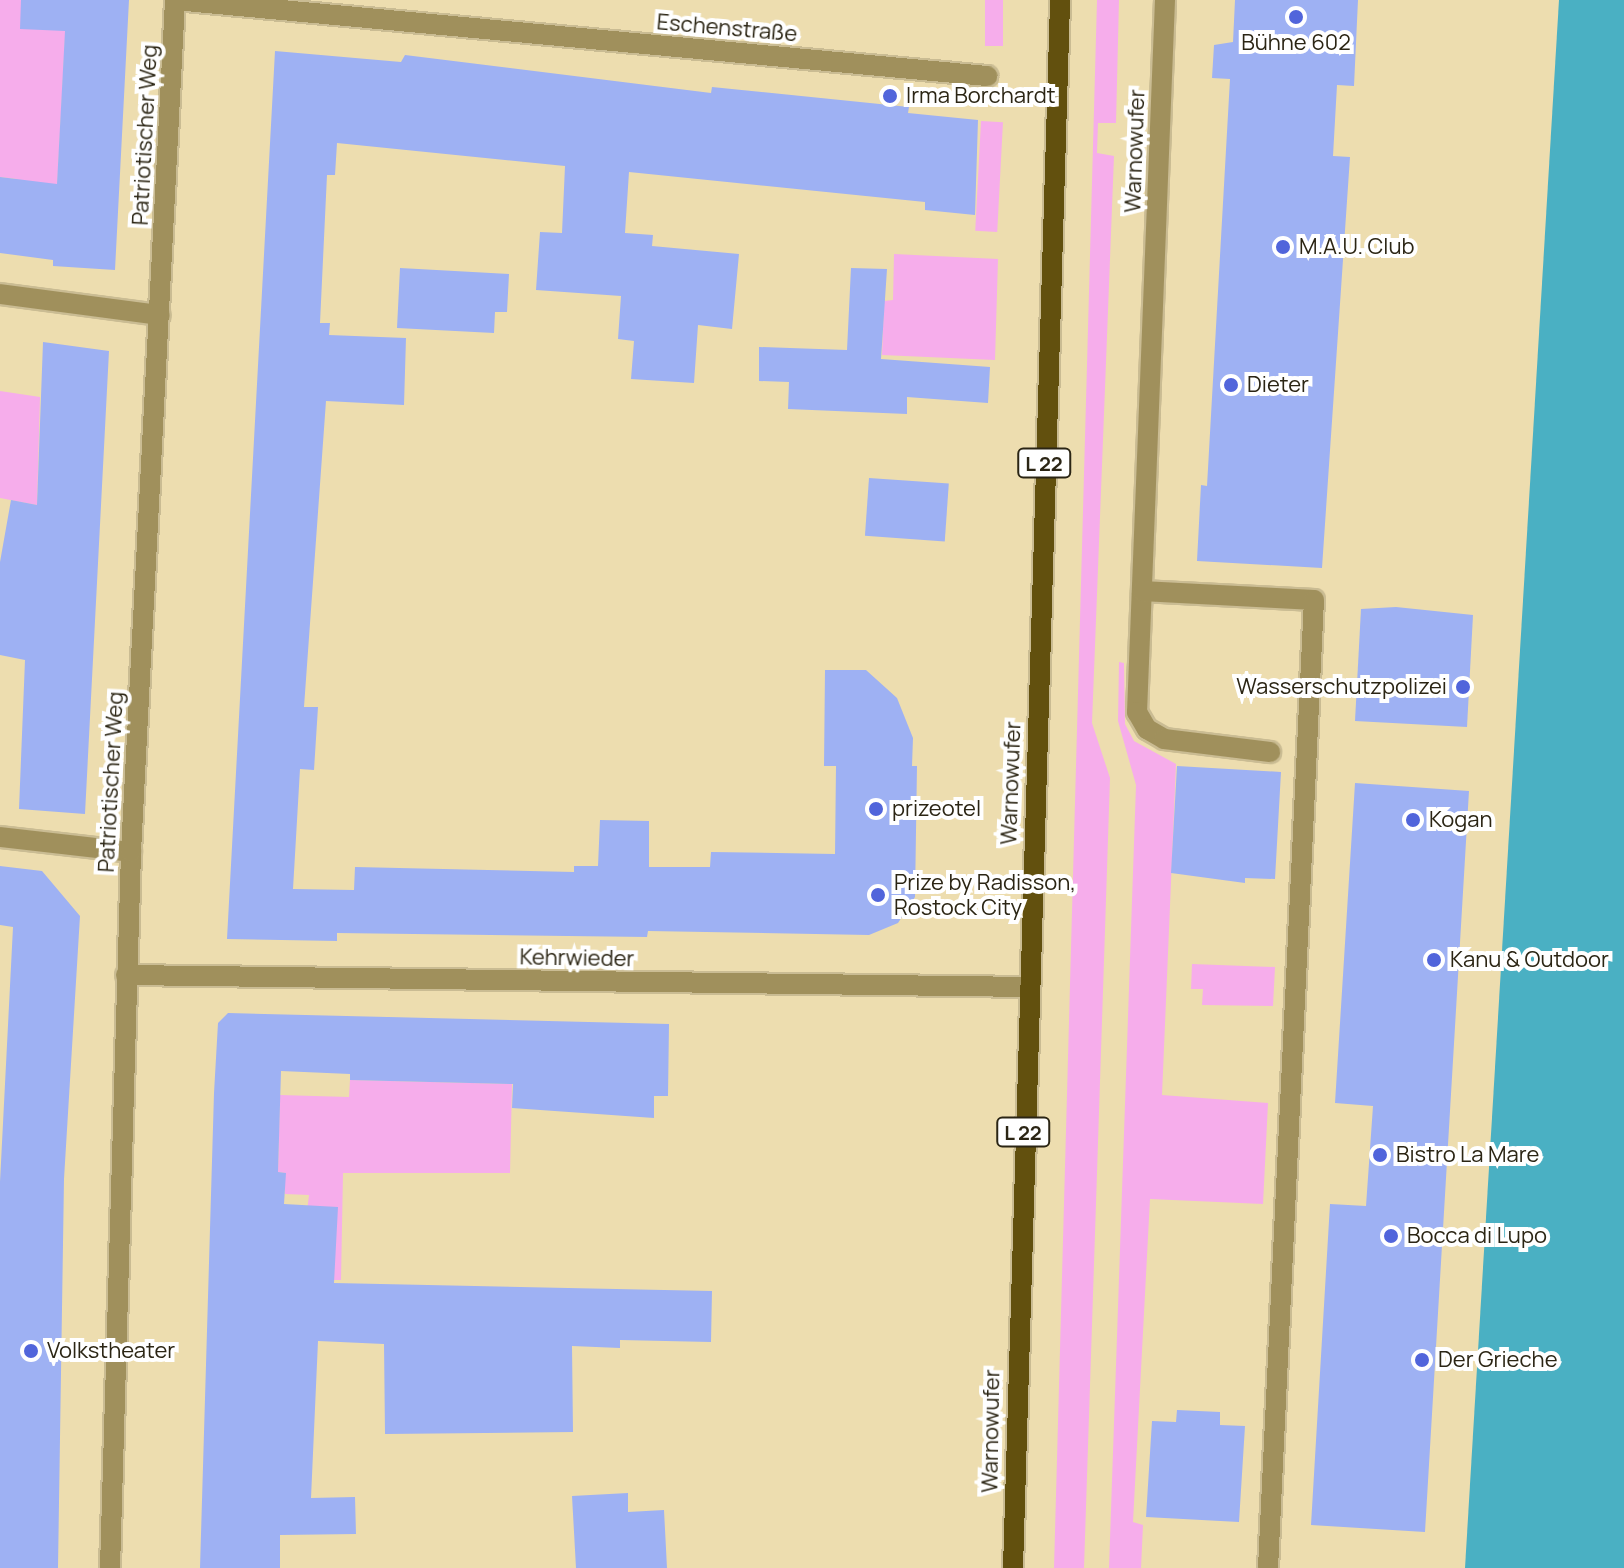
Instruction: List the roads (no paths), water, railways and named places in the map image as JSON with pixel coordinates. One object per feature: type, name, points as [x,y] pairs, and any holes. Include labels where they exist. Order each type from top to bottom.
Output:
[{"type":"main road","name":"Warnowufer","points":[[1013,1568],[1027,987],[1060,0]]},
{"type":"street","name":"Eschenstraße","points":[[175,0],[987,76]]},
{"type":"street","name":"Patriotischer Weg","points":[[110,1568],[131,852],[175,0]]},
{"type":"street","name":"Warnowufer","points":[[1165,0],[1137,712],[1147,729],[1164,739],[1270,752]]},
{"type":"street","points":[[0,294],[160,315]]},
{"type":"street","points":[[1142,591],[1314,600],[1268,1568]]},
{"type":"street","points":[[0,837],[131,852]]},
{"type":"street","name":"Kehrwieder","points":[[126,975],[1027,987]]},
{"type":"water","points":[[1559,0],[1624,0],[1624,1568],[1465,1568]]},
{"type":"place","name":"Bühne 602","points":[[1296,17]]},
{"type":"place","name":"Irma Borchardt","points":[[890,96]]},
{"type":"place","name":"M.A.U. Club","points":[[1283,247]]},
{"type":"place","name":"Dieter","points":[[1231,385]]},
{"type":"place","name":"Wasserschutzpolizei","points":[[1463,687]]},
{"type":"place","name":"prizeotel","points":[[876,809]]},
{"type":"place","name":"Kogan","points":[[1413,820]]},
{"type":"place","name":"Prize by Radisson, Rostock City","points":[[878,895]]},
{"type":"place","name":"Kanu & Outdoor","points":[[1434,960]]},
{"type":"place","name":"Bistro La Mare","points":[[1380,1155]]},
{"type":"place","name":"Bocca di Lupo","points":[[1391,1236]]},
{"type":"place","name":"Volkstheater","points":[[31,1351]]},
{"type":"place","name":"Der Grieche","points":[[1422,1360]]}]
